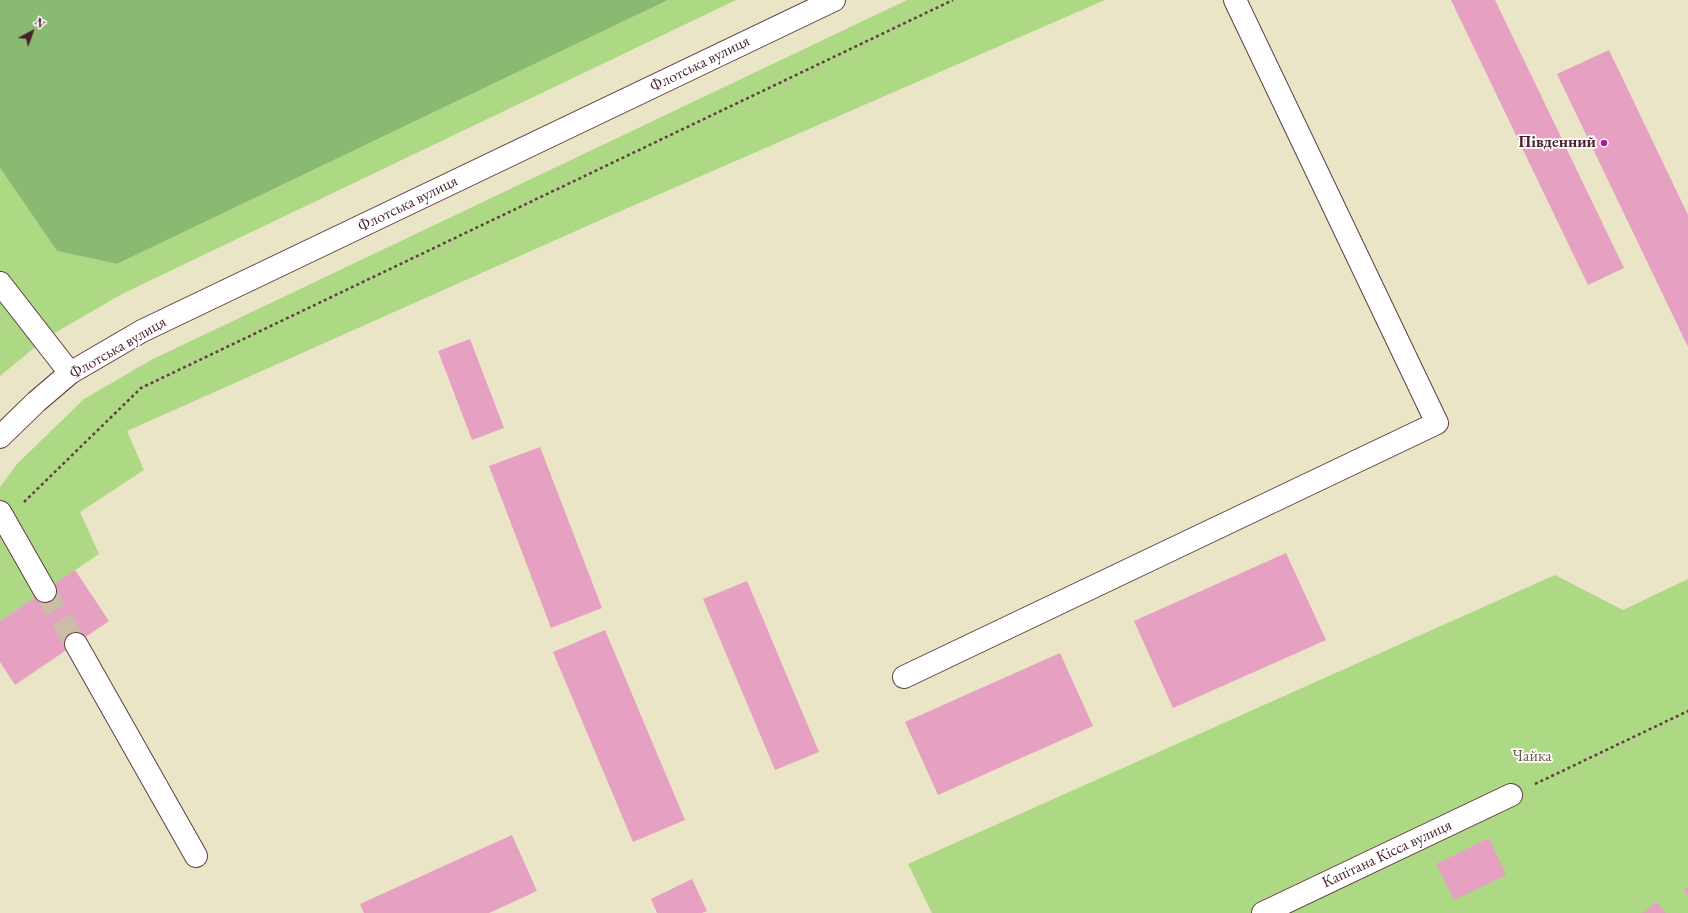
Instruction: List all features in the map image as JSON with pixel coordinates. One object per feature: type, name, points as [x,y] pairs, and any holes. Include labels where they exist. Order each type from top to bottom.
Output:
[{"type":"street","name":"Флотська вулиця","points":[[0,437],[36,402],[70,373],[142,331],[834,0]]},
{"type":"street","points":[[904,677],[1438,423],[1235,0]]},
{"type":"street","points":[[0,283],[70,373]]},
{"type":"street","points":[[3,516],[45,591]]},
{"type":"street","points":[[76,644],[196,856]]},
{"type":"street","name":"Капітана Кісса вулиця","points":[[1263,913],[1511,795]]},
{"type":"path","points":[[3,516],[141,388],[954,0]]},
{"type":"path","points":[[1511,795],[1688,711]]},
{"type":"green space","points":[[0,0],[668,0],[117,264],[57,251],[0,168]]},
{"type":"green space","points":[[668,0],[736,0],[122,294],[46,338],[0,376],[0,168],[57,251],[117,264]]},
{"type":"green space","points":[[907,0],[1105,0],[614,214],[127,431],[144,470],[80,512],[99,554],[0,621],[0,487],[17,464],[84,399],[151,360]]},
{"type":"green space","name":"Чайка","points":[[1555,575],[1623,610],[1688,579],[1688,913],[932,913],[908,864]]},
{"type":"building","points":[[1451,0],[1495,0],[1624,268],[1588,285]]},
{"type":"building","points":[[1609,50],[1688,215],[1688,347],[1557,74]]},
{"type":"building","points":[[470,339],[504,428],[472,440],[438,351]]},
{"type":"building","points":[[540,447],[602,608],[551,628],[489,466]]},
{"type":"building","points":[[1286,553],[1326,640],[1173,708],[1134,621]]},
{"type":"building","points":[[75,570],[109,621],[15,685],[0,662],[0,621]]},
{"type":"building","points":[[747,581],[819,752],[775,770],[703,599]]},
{"type":"building","points":[[605,630],[685,820],[633,842],[553,652]]},
{"type":"building","points":[[1060,653],[1093,726],[938,795],[905,722]]},
{"type":"building","points":[[512,835],[537,891],[489,913],[364,913],[360,904]]},
{"type":"building","points":[[1489,838],[1506,875],[1454,900],[1436,864]]},
{"type":"building","points":[[692,879],[707,911],[702,913],[657,913],[651,899]]},
{"type":"building","points":[[1688,887],[1688,896],[1683,890]]},
{"type":"building","points":[[1657,902],[1666,913],[1642,913]]},
{"type":"tunnel","points":[[45,591],[76,644]]},
{"type":"place","name":"Південний","points":[[1604,143]]}]
